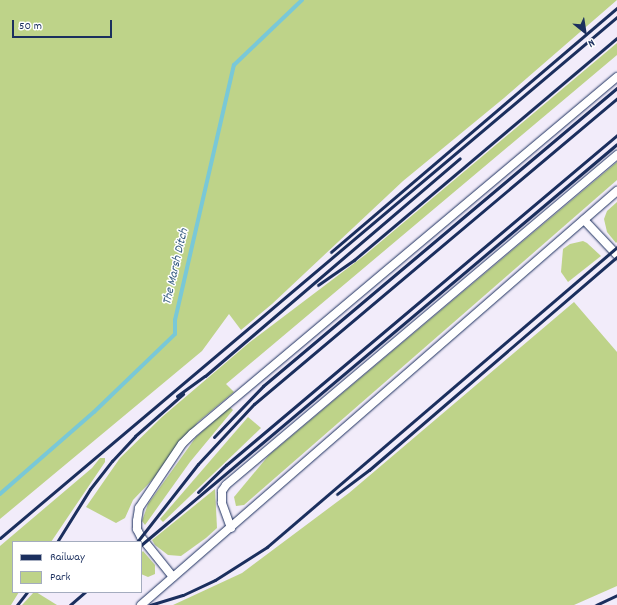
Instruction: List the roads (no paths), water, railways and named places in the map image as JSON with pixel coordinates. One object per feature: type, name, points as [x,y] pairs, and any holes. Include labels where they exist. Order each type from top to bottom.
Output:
[{"type":"lane","points":[[173,577],[141,537],[137,529],[137,521],[139,508],[182,444],[617,77]]},
{"type":"lane","points":[[231,528],[222,503],[222,491],[226,485],[617,155]]},
{"type":"lane","points":[[141,605],[617,191]]},
{"type":"lane","points":[[584,220],[617,255]]},
{"type":"waterway","name":"The Marsh Ditch","points":[[0,494],[94,412],[175,334],[175,320],[234,65],[302,0]]},
{"type":"railway","points":[[331,252],[617,8]]},
{"type":"railway","points":[[0,538],[617,17]]},
{"type":"railway","points":[[318,285],[354,260],[617,38]]},
{"type":"railway","points":[[214,437],[263,386],[617,88]]},
{"type":"railway","points":[[138,541],[198,464],[254,404],[617,98]]},
{"type":"railway","points":[[198,492],[226,465],[617,135]]},
{"type":"railway","points":[[142,544],[617,144]]},
{"type":"railway","points":[[177,396],[205,376],[460,158]]},
{"type":"railway","points":[[150,605],[183,595],[215,580],[267,547],[617,247]]},
{"type":"railway","points":[[337,494],[369,470],[617,257]]},
{"type":"railway","points":[[58,541],[90,489],[112,461],[135,436],[183,394]]},
{"type":"railway","points":[[17,605],[26,593]]},
{"type":"railway","points":[[70,605],[84,593]]},
{"type":"railway","points":[[596,605],[617,595]]}]
